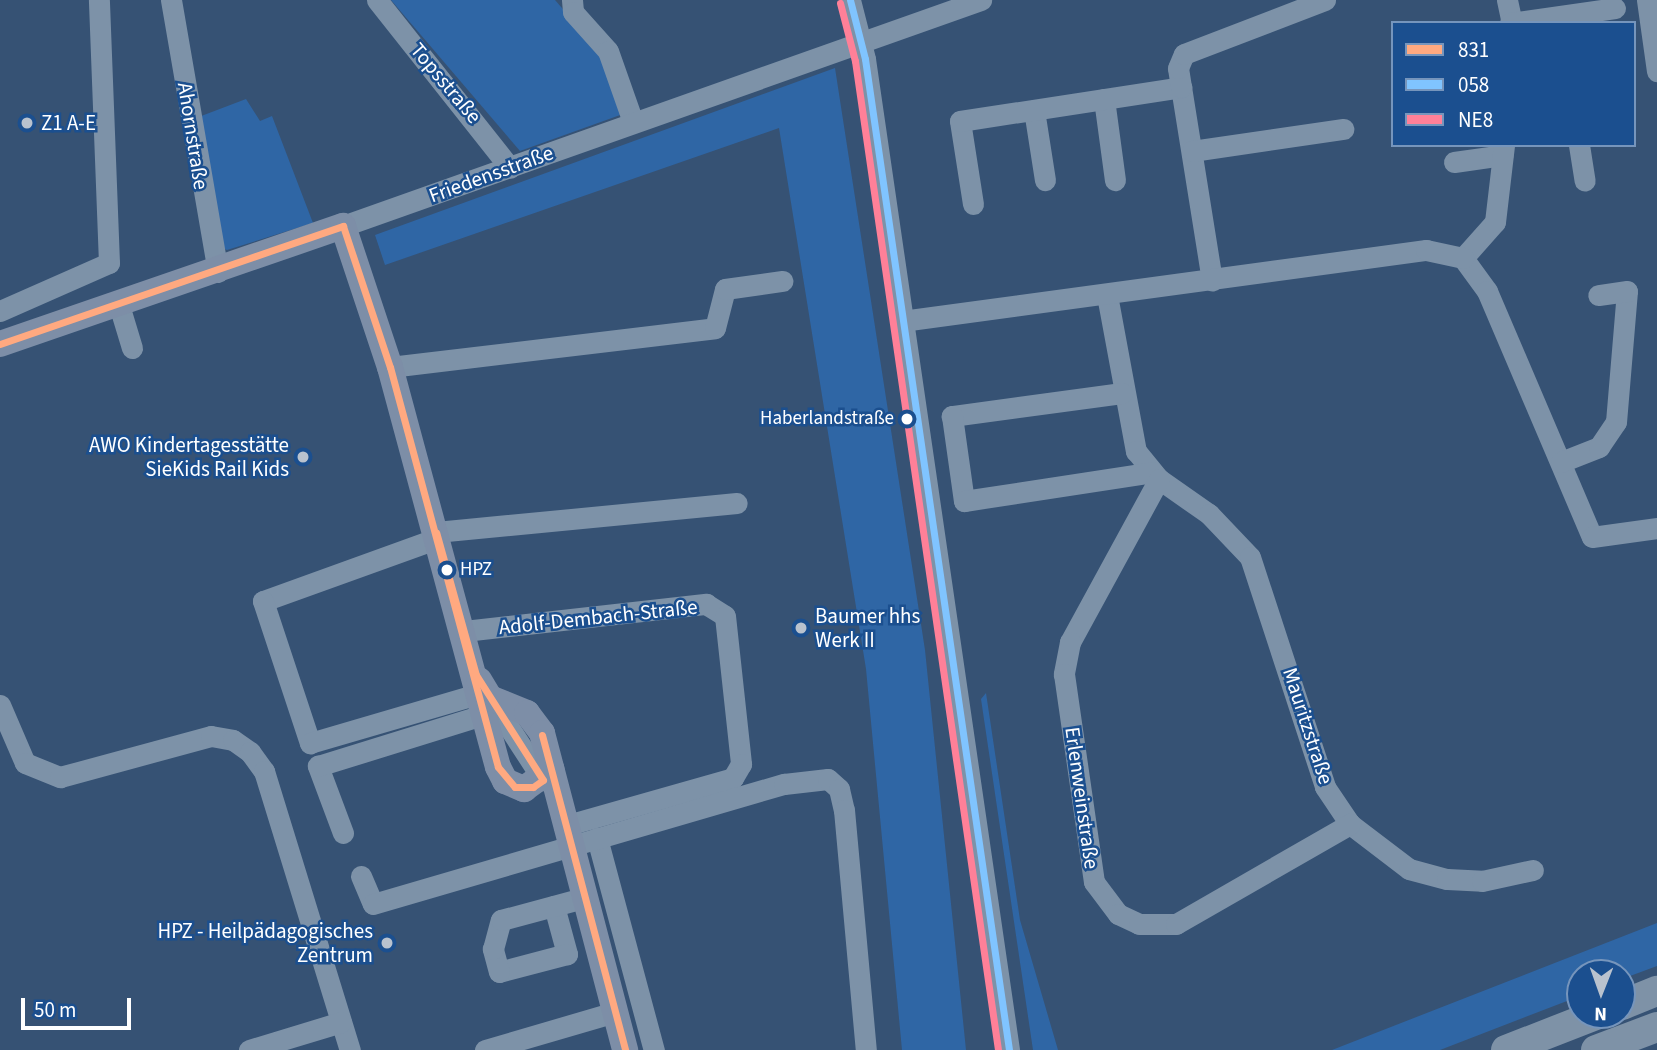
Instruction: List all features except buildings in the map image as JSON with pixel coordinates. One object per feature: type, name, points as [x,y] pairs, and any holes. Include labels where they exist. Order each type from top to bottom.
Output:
[{"type":"highway","points":[[1636,1000],[1657,992]]},
{"type":"highway","points":[[1506,1050],[1566,1027]]},
{"type":"highway","points":[[1596,1050],[1657,1027]]},
{"type":"main road","name":"Friedensstraße","points":[[0,344],[218,272],[343,226]]},
{"type":"main road","points":[[343,226],[390,367],[505,781],[543,779]]},
{"type":"main road","points":[[486,706],[527,713],[542,733],[543,779],[565,828],[625,1050]]},
{"type":"street","points":[[0,311],[108,263],[99,0]]},
{"type":"street","name":"Ahornstraße","points":[[171,0],[218,272]]},
{"type":"street","name":"Topsstraße","points":[[377,0],[510,168]]},
{"type":"street","points":[[572,0],[573,12],[608,51],[633,122]]},
{"type":"street","points":[[850,0],[862,42],[1009,1050]]},
{"type":"street","name":"Friedensstraße","points":[[343,226],[981,0]]},
{"type":"street","points":[[1212,281],[1178,68],[1184,54],[1325,0]]},
{"type":"street","points":[[1507,0],[1511,21]]},
{"type":"street","points":[[1647,0],[1657,71]]},
{"type":"street","points":[[1525,21],[1615,8]]},
{"type":"street","points":[[973,204],[960,121],[1181,88]]},
{"type":"street","points":[[1104,99],[1115,180]]},
{"type":"street","points":[[1034,110],[1045,180]]},
{"type":"street","points":[[1192,151],[1343,129]]},
{"type":"street","points":[[1579,147],[1584,181]]},
{"type":"street","points":[[1454,162],[1503,150],[1496,222],[1463,258]]},
{"type":"street","points":[[902,321],[1426,250],[1463,258],[1487,291],[1592,537],[1657,528]]},
{"type":"street","points":[[390,367],[715,328],[724,289],[782,281]]},
{"type":"street","points":[[1560,462],[1599,447],[1616,422],[1627,291],[1598,295]]},
{"type":"street","name":"Mauritzstraße","points":[[1107,295],[1122,393],[1136,451],[1156,476],[1209,514],[1250,557],[1325,787],[1350,824],[1409,869],[1447,879],[1482,881],[1532,870]]},
{"type":"street","points":[[119,305],[132,348]]},
{"type":"street","points":[[1122,393],[952,416],[964,501],[1156,476]]},
{"type":"street","name":"Erlenweinstraße","points":[[1156,476],[1070,642],[1065,674],[1094,882],[1118,914],[1139,924],[1176,924],[1350,824]]},
{"type":"street","points":[[486,706],[310,743],[263,601],[437,535],[737,503]]},
{"type":"street","name":"Adolf-Dembach-Straße","points":[[464,631],[706,604],[724,616],[741,764],[733,778],[565,828]]},
{"type":"street","points":[[0,705],[24,763],[60,776],[211,736],[233,740],[250,752],[264,771],[350,1050]]},
{"type":"street","points":[[343,833],[318,766],[486,706]]},
{"type":"street","points":[[361,876],[373,904],[515,867],[565,828],[597,838],[784,785],[828,779],[839,789],[845,810],[866,1050]]},
{"type":"street","points":[[597,838],[654,1050]]},
{"type":"street","points":[[554,906],[583,898]]},
{"type":"street","points":[[485,1050],[615,1012]]},
{"type":"street","points":[[248,1050],[341,1022]]},
{"type":"shaded area","points":[[391,0],[555,0],[601,53],[623,114],[520,151]]},
{"type":"shaded area","points":[[835,68],[925,650],[966,1050],[902,1050],[866,669],[779,128],[385,265],[375,235]]},
{"type":"shaded area","points":[[246,99],[260,121],[272,116],[313,223],[227,250],[218,246],[196,118]]},
{"type":"shaded area","points":[[986,693],[1020,920],[1058,1050],[1033,1050],[981,699]]},
{"type":"shaded area","points":[[1657,923],[1657,966],[1636,974],[1636,959],[1566,959],[1566,1001],[1440,1050],[1332,1050]]},
{"type":"transit line","name":"058","points":[[850,0],[865,59],[1009,1050]]},
{"type":"transit line","name":"NE8","points":[[840,3],[855,61],[998,1050]]},
{"type":"transit line","name":"831","points":[[343,226],[390,367],[498,767],[515,787],[533,787],[543,780],[476,675],[436,532]]},
{"type":"transit line","name":"831","points":[[0,344],[343,226]]},
{"type":"transit line","name":"831","points":[[542,735],[625,1050]]},
{"type":"place","name":"Z1 A-E","points":[[27,123]]},
{"type":"place","name":"Haberlandstraße","points":[[907,419]]},
{"type":"place","name":"AWO Kindertagesstätte SieKids Rail Kids","points":[[303,457]]},
{"type":"place","name":"HPZ","points":[[447,570]]},
{"type":"place","name":"Baumer hhs Werk II","points":[[801,628]]},
{"type":"place","name":"HPZ - Heilpädagogisches Zentrum","points":[[387,943]]}]
